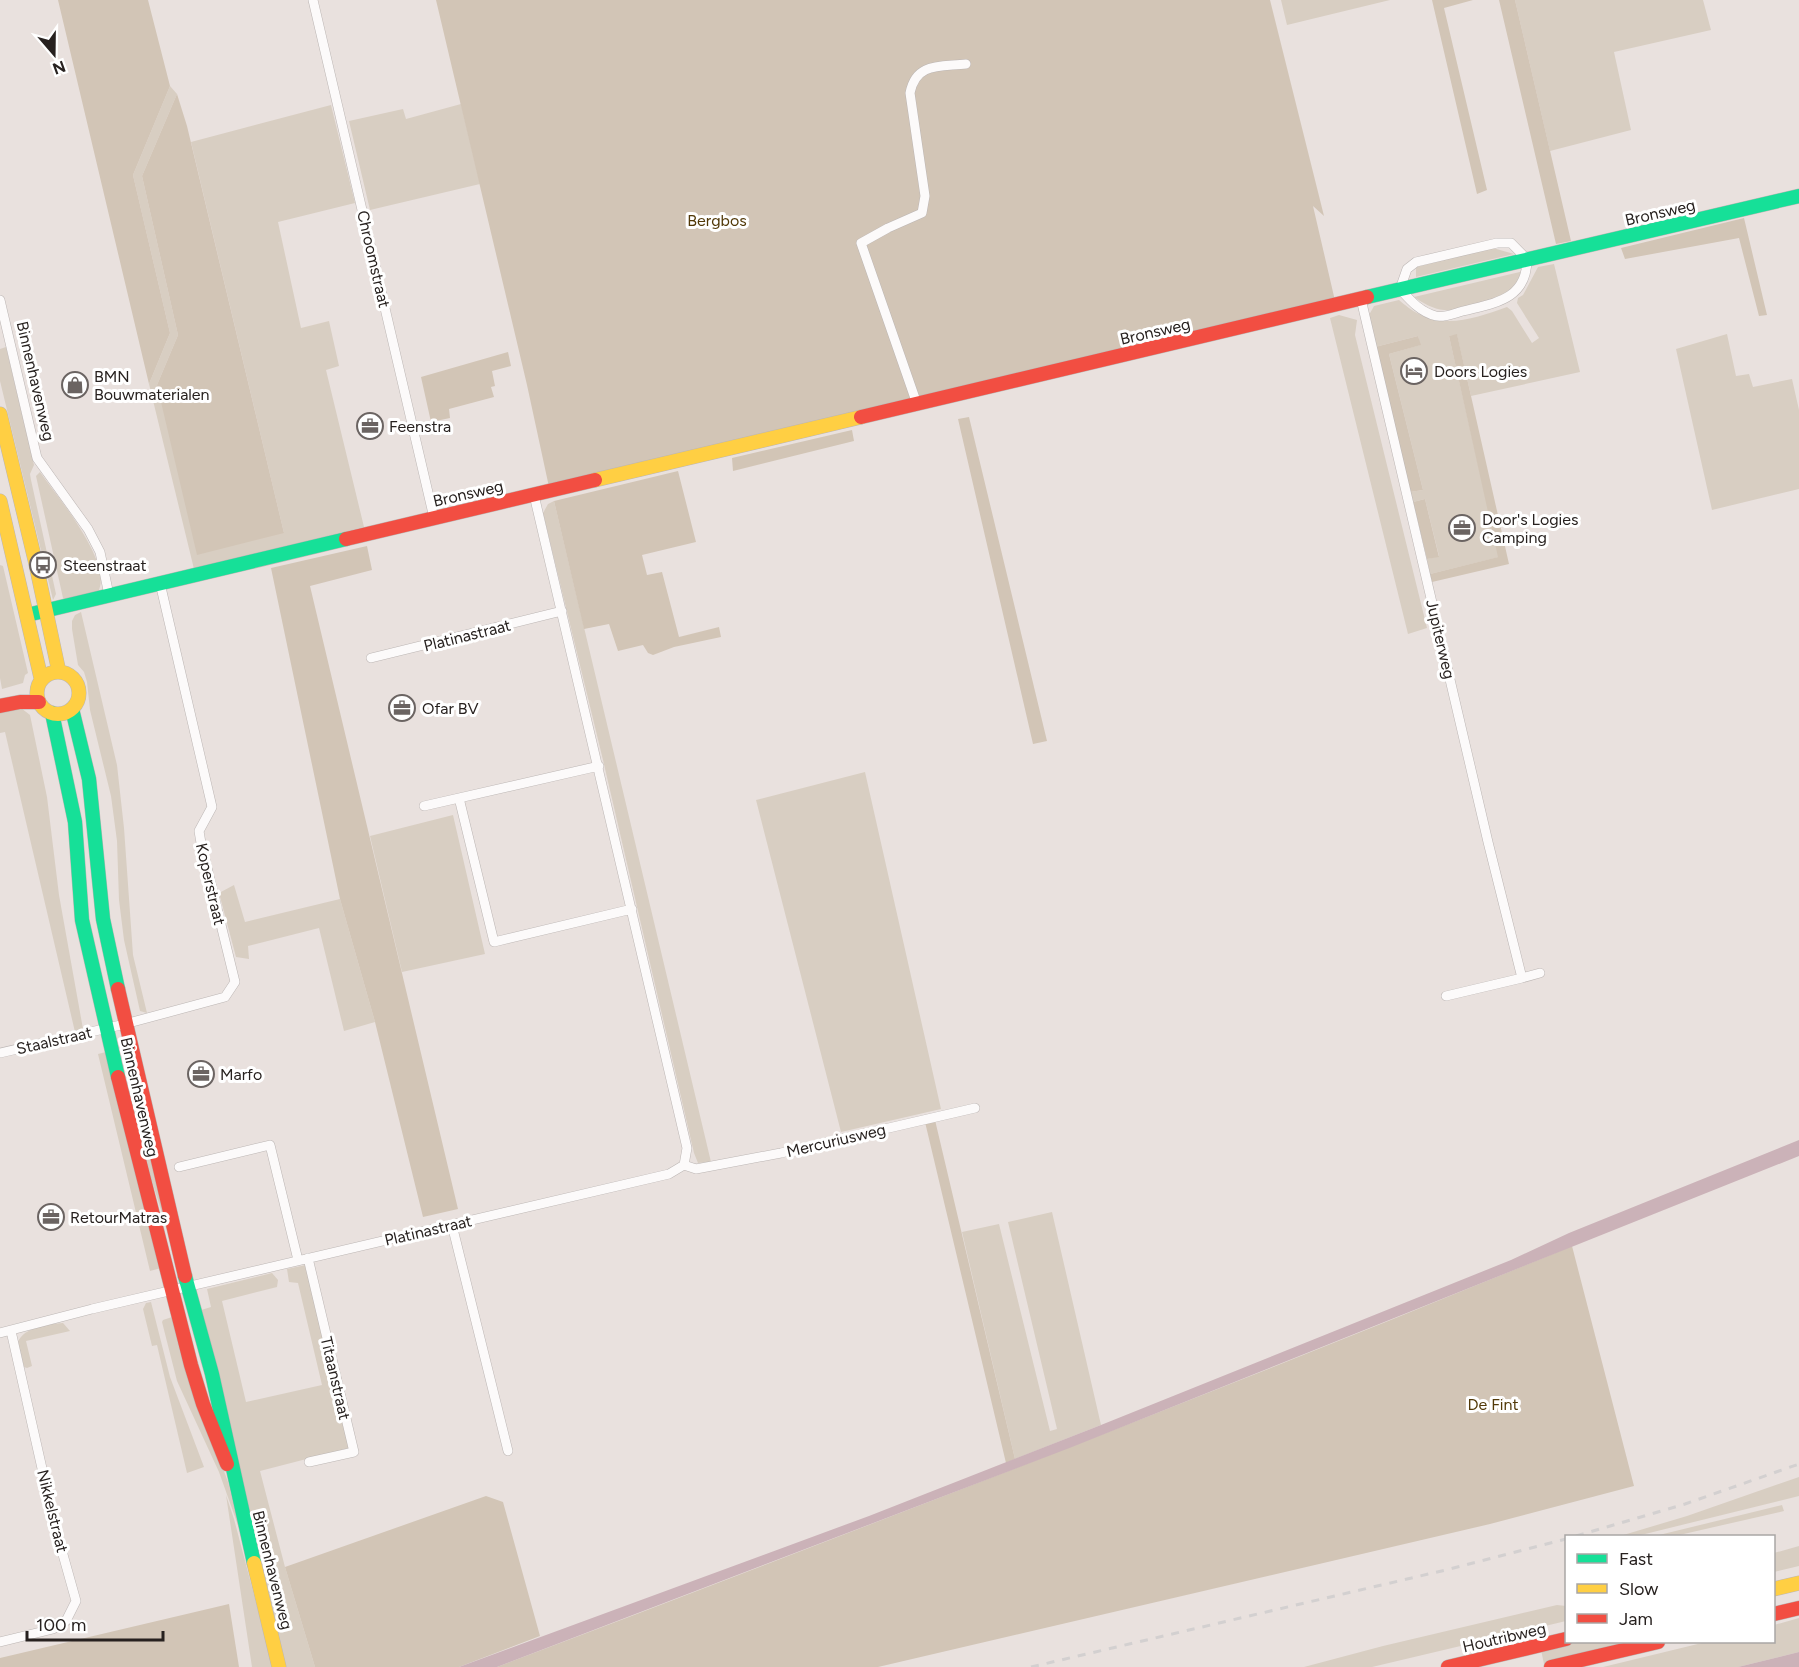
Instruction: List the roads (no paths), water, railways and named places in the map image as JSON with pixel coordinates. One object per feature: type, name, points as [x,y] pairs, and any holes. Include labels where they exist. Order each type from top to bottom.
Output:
[{"type":"main road","name":"Bronsweg","points":[[27,615],[1799,196]]},
{"type":"main road","points":[[0,414],[47,610],[59,672]]},
{"type":"main road","points":[[0,501],[27,615],[39,689],[44,709],[59,714],[72,709],[76,703],[78,687],[72,677],[59,672],[51,672],[39,689],[20,702],[0,706]]},
{"type":"main road","name":"Binnenhavenweg","points":[[72,709],[89,779],[103,919],[124,1024],[231,1453],[235,1480],[279,1667]]},
{"type":"main road","name":"Binnenhavenweg","points":[[52,713],[75,822],[82,920],[120,1087],[171,1292],[201,1398],[223,1456],[235,1480]]},
{"type":"main road","points":[[1775,1589],[1799,1583]]},
{"type":"main road","points":[[1775,1614],[1799,1608]]},
{"type":"main road","name":"Houtribweg","points":[[1448,1667],[1565,1639]]},
{"type":"main road","points":[[1551,1667],[1650,1643]]},
{"type":"street","name":"Chroomstraat","points":[[313,0],[434,518]]},
{"type":"street","points":[[918,404],[861,243],[922,213],[925,196],[910,93],[916,75],[926,69],[966,64]]},
{"type":"street","points":[[1497,243],[1511,243],[1527,259],[1526,271],[1519,288],[1507,299],[1449,315],[1437,317],[1417,308],[1400,289],[1407,269],[1416,262],[1497,243]]},
{"type":"street","name":"Jupiterweg","points":[[1361,299],[1522,978]]},
{"type":"street","name":"Binnenhavenweg","points":[[0,300],[37,458],[88,529],[100,552],[109,594]]},
{"type":"street","points":[[534,495],[687,1148],[684,1165]]},
{"type":"street","name":"Koperstraat","points":[[108,1028],[225,998],[235,982],[199,831],[212,807],[160,583]]},
{"type":"street","name":"Platinastraat","points":[[372,658],[562,611]]},
{"type":"street","points":[[424,806],[599,766]]},
{"type":"street","points":[[459,798],[494,942],[632,909]]},
{"type":"street","points":[[1446,996],[1540,974]]},
{"type":"street","name":"Staalstraat","points":[[0,1053],[108,1028]]},
{"type":"street","name":"Mercuriusweg","points":[[684,1165],[696,1169],[781,1153],[975,1108]]},
{"type":"street","name":"Titaanstraat","points":[[179,1167],[270,1145],[354,1452],[309,1462]]},
{"type":"street","name":"Platinastraat","points":[[171,1292],[669,1174],[684,1165]]},
{"type":"street","points":[[452,1225],[508,1451]]},
{"type":"street","points":[[0,1334],[92,1309],[171,1292]]},
{"type":"street","name":"Nikkelstraat","points":[[0,1642],[53,1629],[66,1621],[76,1601],[55,1526],[11,1331]]},
{"type":"railway","points":[[1579,1535],[1685,1504],[1799,1464]]},
{"type":"railway","points":[[1031,1667],[1450,1569],[1565,1539]]},
{"type":"place","name":"Doors Logies","points":[[1414,371]]},
{"type":"place","name":"BMN Bouwmaterialen","points":[[75,385]]},
{"type":"place","name":"Feenstra","points":[[370,426]]},
{"type":"place","name":"Door's Logies Camping","points":[[1462,528]]},
{"type":"place","name":"Steenstraat","points":[[43,565]]},
{"type":"place","name":"Ofar BV","points":[[402,708]]},
{"type":"place","name":"Marfo","points":[[201,1074]]},
{"type":"place","name":"RetourMatras","points":[[51,1217]]},
{"type":"park label","name":"Bergbos","points":[[717,220]]},
{"type":"park label","name":"De Fint","points":[[1493,1404]]}]
